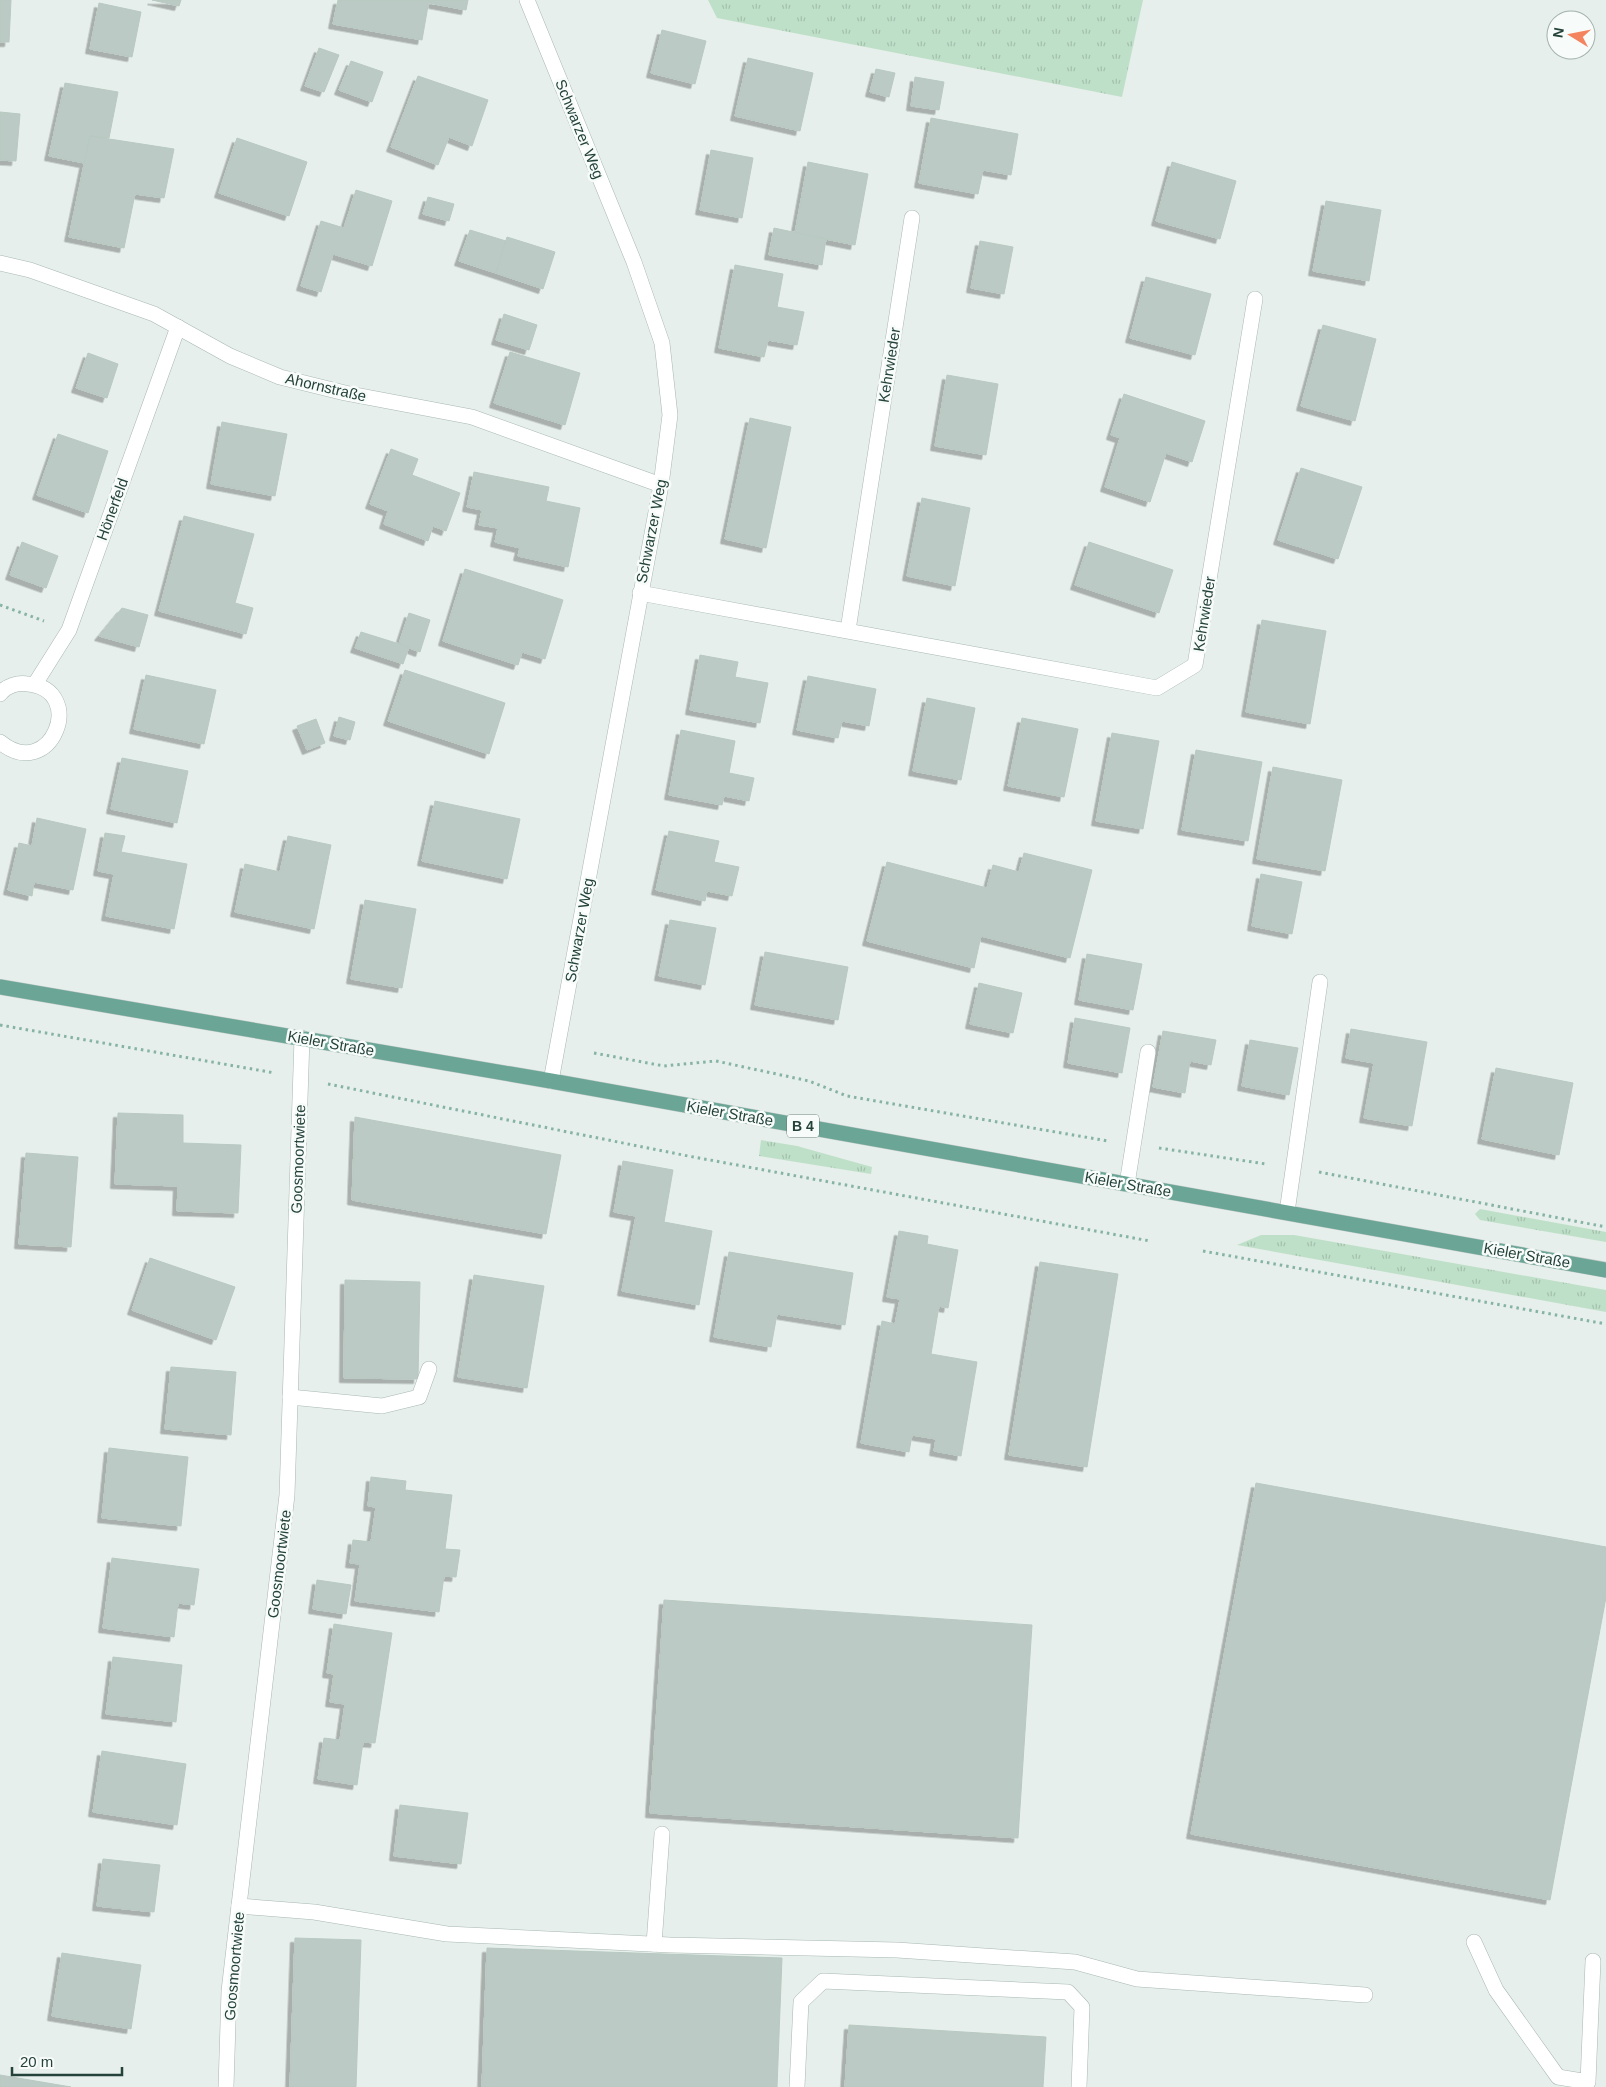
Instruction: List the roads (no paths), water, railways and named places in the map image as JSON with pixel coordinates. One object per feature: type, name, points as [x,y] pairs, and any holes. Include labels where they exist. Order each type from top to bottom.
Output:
[{"type":"main road","name":"Kieler Straße","points":[[0,987],[552,1081],[1606,1270]]},
{"type":"street","name":"Schwarzer Weg","points":[[527,0],[634,262],[662,342],[670,415],[661,485],[552,1081]]},
{"type":"street","name":"Kehrwieder","points":[[848,630],[912,218]]},
{"type":"street","name":"Ahornstraße","points":[[0,263],[30,270],[154,314],[230,356],[280,376],[345,393],[472,417],[661,485]]},
{"type":"street","name":"Kehrwieder","points":[[640,592],[1158,688],[1195,665],[1256,299]]},
{"type":"street","name":"Hönerfeld","points":[[35,684],[69,630],[178,327]]},
{"type":"street","points":[[0,694],[12,685],[23,683],[35,684],[45,689],[53,697],[58,708],[60,720],[57,731],[51,741],[42,748],[31,752],[19,752],[8,749],[0,742]]},
{"type":"street","points":[[1287,1212],[1320,982]]},
{"type":"street","name":"Goosmoortwiete","points":[[226,2087],[229,1991],[287,1496],[302,1038]]},
{"type":"street","points":[[1127,1184],[1148,1052]]},
{"type":"street","points":[[290,1397],[382,1406],[419,1397],[430,1369]]},
{"type":"street","points":[[654,1944],[662,1834]]},
{"type":"street","points":[[239,1906],[314,1912],[447,1934],[654,1944],[897,1950],[1075,1962],[1137,1979],[1365,1995]]},
{"type":"street","points":[[1474,1942],[1496,1990],[1558,2077],[1588,2082],[1593,1961]]},
{"type":"street","points":[[797,2087],[801,2002],[823,1981],[1068,1992],[1082,2007],[1079,2087]]}]
